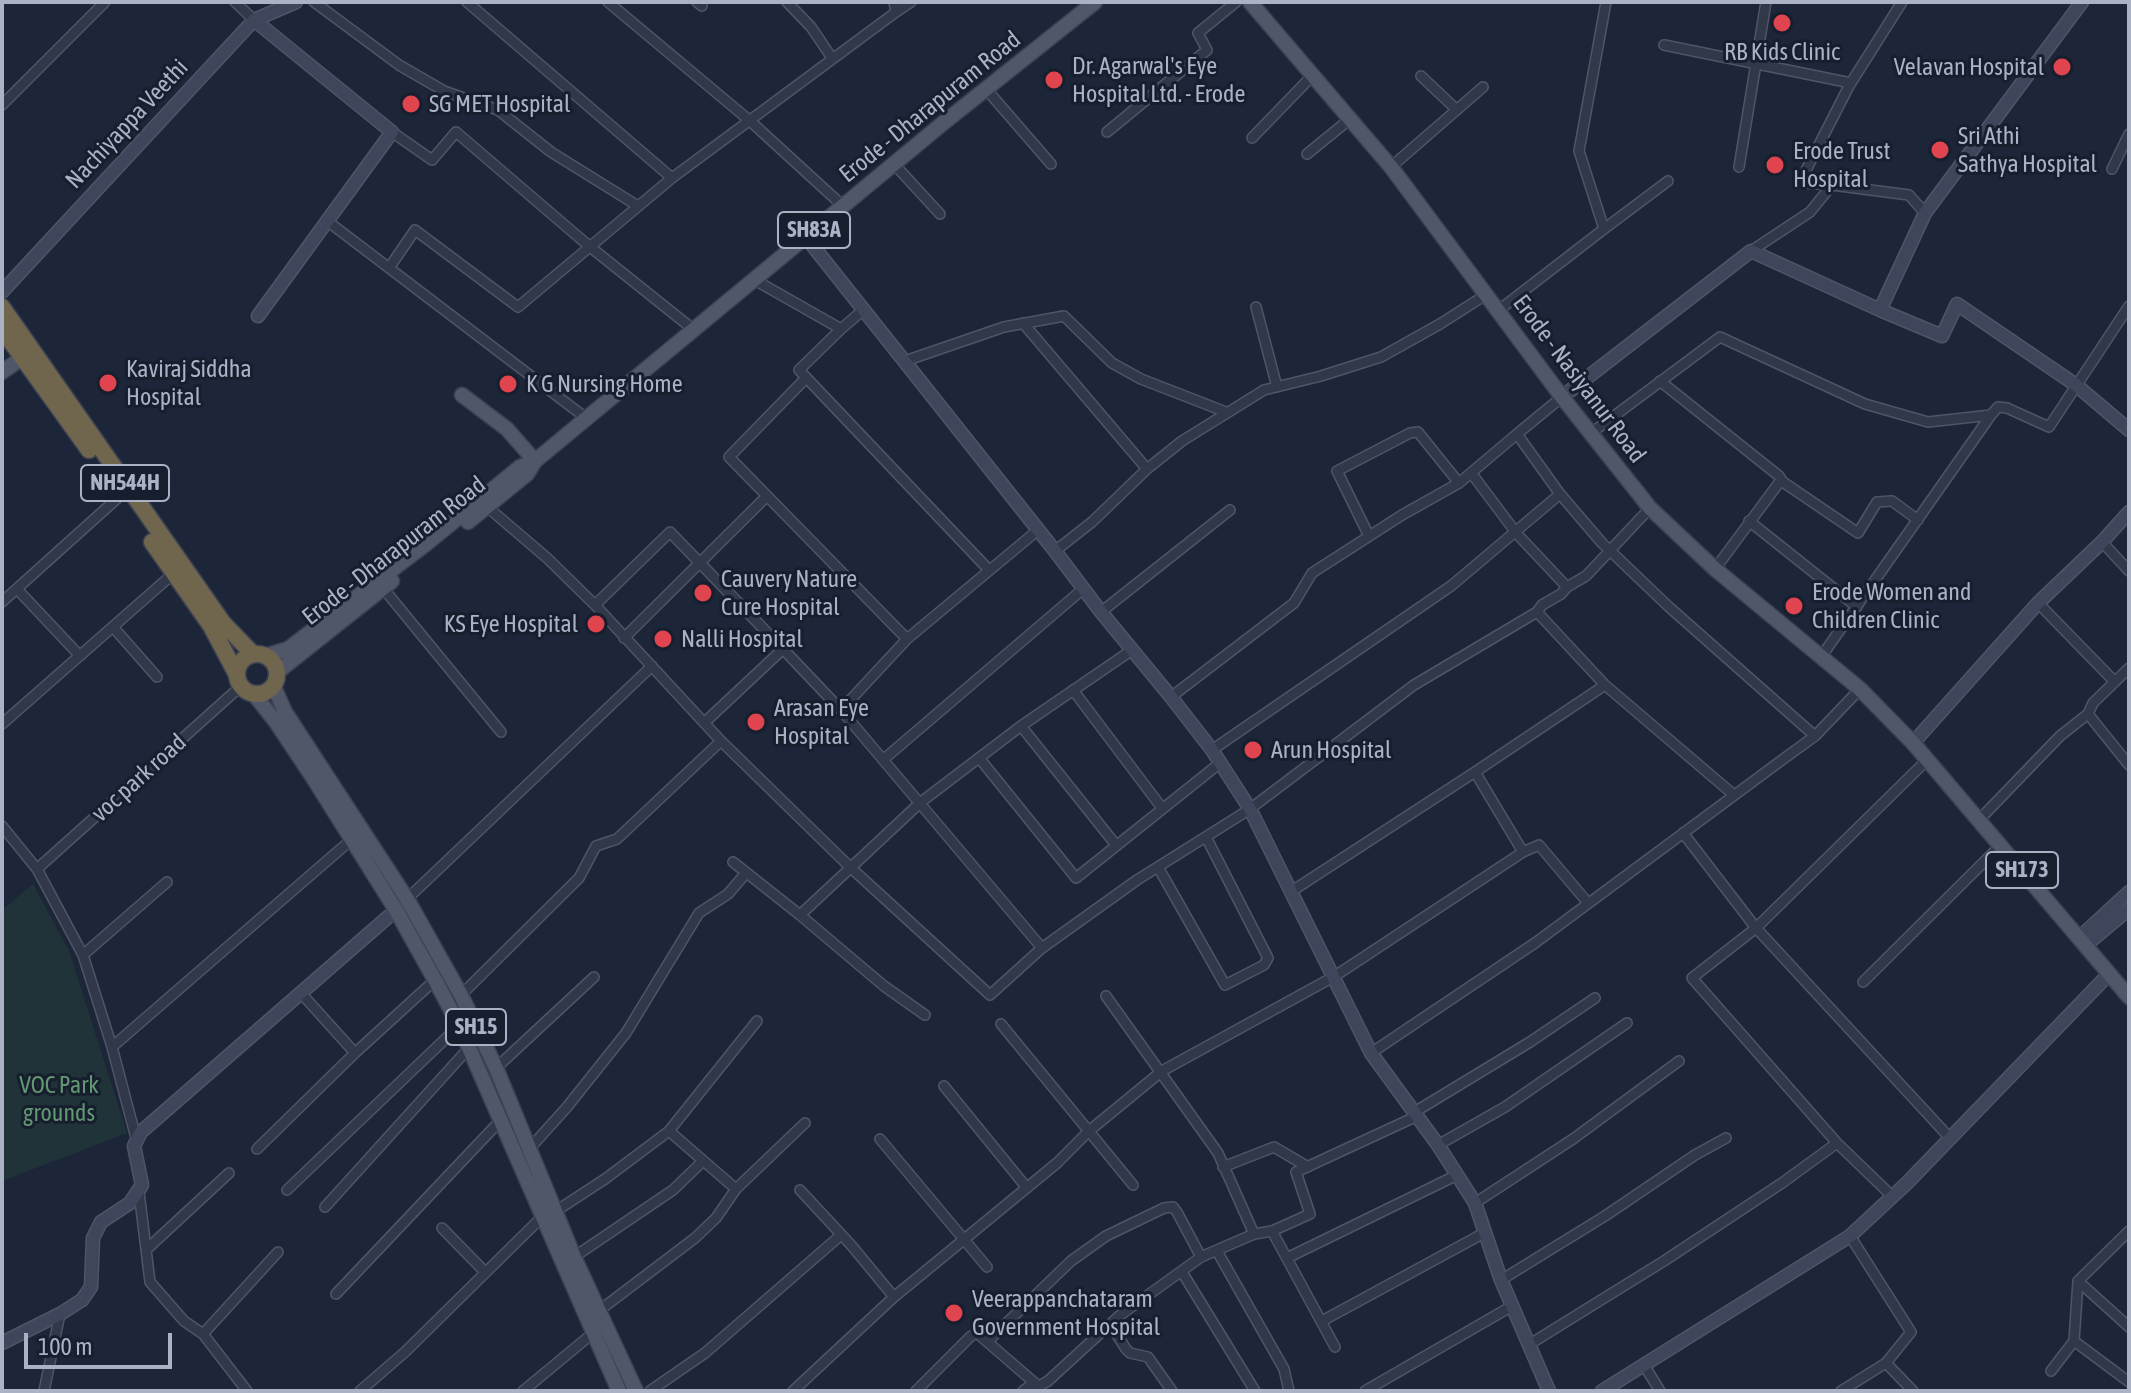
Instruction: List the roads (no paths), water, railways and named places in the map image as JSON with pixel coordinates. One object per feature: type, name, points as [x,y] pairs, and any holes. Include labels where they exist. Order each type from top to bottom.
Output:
[{"type":"highway","name":"NH544H","points":[[2,307],[27,354],[211,626],[243,685]]},
{"type":"highway","name":"NH544H","points":[[2,329],[27,354],[223,623],[259,655],[273,663],[275,679]]},
{"type":"highway","points":[[259,655],[239,664],[243,685],[266,691],[275,679]]},
{"type":"main road","name":"Erode - Dharapuram Road","points":[[275,679],[483,504],[520,467],[535,461],[805,236],[1095,2]]},
{"type":"main road","name":"Erode - Nasiyanur Road","points":[[1250,2],[1391,167],[1590,434],[1650,508],[1715,569],[1860,689],[1913,743]]},
{"type":"main road","points":[[2,372],[27,354]]},
{"type":"main road","points":[[462,395],[507,429],[535,461]]},
{"type":"main road","name":"Erode - Dharapuram Road","points":[[259,655],[288,649],[483,504]]},
{"type":"main road","name":"SH15","points":[[275,679],[285,712],[407,899],[461,995],[468,1049],[619,1391]]},
{"type":"main road","name":"SH15","points":[[243,685],[276,722],[396,910],[435,980],[496,1068],[574,1257],[636,1391]]},
{"type":"main road","name":"SH173","points":[[1913,743],[2129,997]]},
{"type":"street","points":[[2,105],[105,2]]},
{"type":"street","points":[[235,2],[392,132],[432,160],[456,132],[589,246],[694,330]]},
{"type":"street","name":"Nachiyappa Veethi","points":[[2,292],[254,20],[296,2]]},
{"type":"street","points":[[314,2],[399,65],[444,91],[498,110],[551,152],[638,206]]},
{"type":"street","points":[[467,2],[672,178]]},
{"type":"street","points":[[608,2],[749,120],[843,206]]},
{"type":"street","points":[[787,2],[811,27],[832,58]]},
{"type":"street","points":[[389,268],[415,230],[518,307],[672,178],[895,7],[911,2]]},
{"type":"street","points":[[1107,132],[1207,50],[1198,33],[1236,2]]},
{"type":"street","points":[[1604,229],[1579,151],[1606,2]]},
{"type":"street","points":[[1739,167],[1766,2]]},
{"type":"street","points":[[1902,2],[1851,83],[1804,174],[1805,183],[1909,195],[1925,213]]},
{"type":"street","points":[[1880,310],[1925,213],[2082,2]]},
{"type":"street","points":[[1664,45],[1851,83]]},
{"type":"street","points":[[1252,138],[1313,75]]},
{"type":"street","points":[[1421,76],[1457,110]]},
{"type":"street","points":[[1391,167],[1483,87]]},
{"type":"street","points":[[986,89],[1051,164]]},
{"type":"street","points":[[1307,154],[1350,119]]},
{"type":"street","points":[[258,316],[392,132]]},
{"type":"street","points":[[2112,169],[2129,134]]},
{"type":"street","points":[[894,164],[940,214]]},
{"type":"street","points":[[1499,310],[1668,181]]},
{"type":"street","points":[[1171,697],[1294,603],[1312,573],[1472,474],[1562,397],[1751,251],[1810,212],[1832,185]]},
{"type":"street","points":[[326,220],[586,418]]},
{"type":"street","points":[[805,236],[1171,697],[1212,750],[1250,809],[1371,1053],[1438,1145],[1475,1203],[1501,1280],[1530,1344],[1544,1389]]},
{"type":"street","points":[[1751,251],[1942,336],[1957,304],[2076,385],[2129,430]]},
{"type":"street","points":[[753,279],[841,329]]},
{"type":"street","points":[[1055,551],[1092,522],[1147,469],[1226,412],[1264,390],[1381,357],[1487,294]]},
{"type":"street","points":[[1821,657],[1998,407],[2049,427],[2129,306]]},
{"type":"street","points":[[1256,307],[1277,387]]},
{"type":"street","points":[[862,311],[799,370],[989,570]]},
{"type":"street","points":[[905,361],[1004,327],[1064,316],[1112,363],[1141,379],[1226,412]]},
{"type":"street","points":[[1023,323],[1147,469]]},
{"type":"street","points":[[1590,434],[1720,337],[1865,404],[1928,422],[1991,415]]},
{"type":"street","points":[[806,378],[729,457],[907,639]]},
{"type":"street","points":[[1660,381],[1781,480],[1858,533],[1877,502],[1892,501],[1918,520]]},
{"type":"street","points":[[1369,536],[1337,471],[1410,433],[1418,432],[1459,483]]},
{"type":"street","points":[[1517,434],[1560,494],[1609,549],[1669,607],[1815,736]]},
{"type":"street","points":[[1472,474],[1517,534],[1567,587]]},
{"type":"street","points":[[1715,569],[1781,480]]},
{"type":"street","points":[[1212,750],[1451,586],[1517,534],[1560,494]]},
{"type":"street","points":[[2,602],[121,495]]},
{"type":"street","points":[[624,638],[767,496]]},
{"type":"street","points":[[483,504],[547,558],[721,741],[850,867],[990,995],[1042,948],[1158,867],[1250,809],[1414,685],[1537,612],[1542,605],[1586,576],[1650,508]]},
{"type":"street","points":[[1101,612],[1230,510]]},
{"type":"street","points":[[1913,743],[2038,603],[2129,512]]},
{"type":"street","points":[[1749,521],[1857,607]]},
{"type":"street","points":[[841,710],[907,639],[1038,530]]},
{"type":"street","points":[[595,605],[670,532],[841,710],[1042,948]]},
{"type":"street","points":[[2102,542],[2129,571]]},
{"type":"street","points":[[2,724],[174,573]]},
{"type":"street","points":[[383,588],[501,732]]},
{"type":"street","points":[[17,589],[80,656]]},
{"type":"street","points":[[884,759],[1083,589]]},
{"type":"street","points":[[2038,603],[2115,682]]},
{"type":"street","points":[[1537,612],[1605,685],[1734,795]]},
{"type":"street","points":[[113,627],[157,677]]},
{"type":"street","points":[[704,723],[783,649]]},
{"type":"street","points":[[800,915],[921,802],[1021,726],[1132,650]]},
{"type":"street","points":[[136,1138],[396,910],[652,666]]},
{"type":"street","points":[[1979,820],[2060,736],[2088,714],[2093,703],[2129,668]]},
{"type":"street","name":"voc park road","points":[[37,869],[243,685]]},
{"type":"street","points":[[1292,891],[1605,685]]},
{"type":"street","points":[[1371,1053],[1535,943],[1815,736],[1860,689]]},
{"type":"street","points":[[1073,690],[1162,808]]},
{"type":"street","points":[[2088,714],[2125,752],[2129,765]]},
{"type":"street","points":[[1021,726],[1116,845]]},
{"type":"street","points":[[461,995],[579,878],[596,846],[617,839],[721,741]]},
{"type":"street","points":[[980,759],[1076,878],[1220,763]]},
{"type":"street","points":[[1893,1197],[1837,1143],[1692,978],[1756,928],[1927,760]]},
{"type":"street","points":[[1475,772],[1523,852]]},
{"type":"street","points":[[2,826],[37,869],[83,955],[136,1138],[134,1146],[142,1185],[130,1203],[101,1222],[93,1238],[91,1287],[82,1300],[2,1343]]},
{"type":"street","points":[[1683,833],[1756,928],[1950,1138]]},
{"type":"street","points":[[1158,867],[1225,985],[1264,965],[1268,958],[1206,837]]},
{"type":"street","points":[[112,1047],[351,840]]},
{"type":"street","points":[[793,1391],[894,1297],[1027,1188],[1089,1131],[1162,1071],[1335,976],[1523,852],[1539,845],[1588,903]]},
{"type":"street","points":[[1863,982],[2001,845]]},
{"type":"street","points":[[733,862],[884,986],[925,1015]]},
{"type":"street","points":[[531,1147],[626,1033],[699,913],[728,894],[746,873]]},
{"type":"street","points":[[83,955],[167,882]]},
{"type":"street","points":[[2082,942],[2129,892]]},
{"type":"street","points":[[2082,942],[2129,909]]},
{"type":"street","points":[[1602,1391],[1850,1236],[1893,1197],[2109,974]]},
{"type":"street","points":[[496,1068],[594,977]]},
{"type":"street","points":[[257,1149],[435,980]]},
{"type":"street","points":[[300,992],[355,1053]]},
{"type":"street","points":[[1106,996],[1218,1153],[1254,1234]]},
{"type":"street","points":[[1023,1391],[1048,1381],[1110,1324],[1201,1257],[1310,1214],[1296,1172],[1414,1115],[1595,998]]},
{"type":"street","points":[[287,1190],[465,1020]]},
{"type":"street","points":[[556,1211],[669,1131],[757,1021]]},
{"type":"street","points":[[1438,1145],[1505,1107],[1627,1023]]},
{"type":"street","points":[[1001,1024],[1133,1185]]},
{"type":"street","points":[[325,1207],[468,1049]]},
{"type":"street","points":[[1475,1203],[1573,1139],[1679,1061]]},
{"type":"street","points":[[944,1086],[1027,1188]]},
{"type":"street","points":[[336,1294],[500,1121]]},
{"type":"street","points":[[600,1310],[695,1238],[716,1218],[736,1189],[805,1123]]},
{"type":"street","points":[[669,1131],[736,1189]]},
{"type":"street","points":[[1501,1280],[1726,1138]]},
{"type":"street","points":[[880,1139],[987,1267]]},
{"type":"street","points":[[1530,1344],[1664,1261],[1837,1143]]},
{"type":"street","points":[[1223,1167],[1274,1147],[1308,1167]]},
{"type":"street","points":[[574,1257],[673,1190],[703,1161]]},
{"type":"street","points":[[147,1249],[229,1173]]},
{"type":"street","points":[[1287,1258],[1457,1175]]},
{"type":"street","points":[[800,1190],[894,1297]]},
{"type":"street","points":[[139,1192],[150,1282],[184,1321],[203,1334],[247,1391]]},
{"type":"street","points":[[988,1341],[1071,1261],[1106,1236],[1164,1208],[1173,1207],[1177,1212],[1201,1257]]},
{"type":"street","points":[[360,1391],[405,1352],[542,1217]]},
{"type":"street","points":[[442,1228],[485,1272]]},
{"type":"street","points":[[1272,1231],[1335,1347]]},
{"type":"street","points":[[2051,1371],[2074,1341],[2078,1281],[2129,1231]]},
{"type":"street","points":[[1322,1321],[1484,1233]]},
{"type":"street","points":[[650,1391],[705,1353],[841,1235]]},
{"type":"street","points":[[1841,1391],[1886,1363],[1911,1332],[1850,1236]]},
{"type":"street","points":[[1217,1251],[1284,1369],[1289,1391]]},
{"type":"street","points":[[203,1334],[278,1252]]},
{"type":"street","points":[[1182,1272],[1255,1391]]},
{"type":"street","points":[[2078,1281],[2129,1327]]},
{"type":"street","points":[[1365,1391],[1512,1306]]},
{"type":"street","points":[[44,1391],[60,1314]]},
{"type":"street","points":[[1110,1324],[1130,1353],[1148,1357],[1172,1391]]},
{"type":"street","points":[[523,1391],[593,1333]]},
{"type":"street","points":[[916,1391],[974,1334],[981,1334],[1036,1384]]},
{"type":"street","points":[[2074,1341],[2129,1382]]},
{"type":"street","points":[[1886,1363],[1913,1391]]},
{"type":"street","points":[[1644,1365],[1660,1391]]},
{"type":"place","name":"RB Kids Clinic","points":[[1782,23]]},
{"type":"place","name":"Velavan Hospital","points":[[2062,67]]},
{"type":"place","name":"Dr. Agarwal's Eye Hospital Ltd. - Erode","points":[[1054,80]]},
{"type":"place","name":"SG MET Hospital","points":[[411,104]]},
{"type":"place","name":"Sri Athi Sathya Hospital","points":[[1940,150]]},
{"type":"place","name":"Erode Trust Hospital","points":[[1775,165]]},
{"type":"place","name":"Kaviraj Siddha Hospital","points":[[108,383]]},
{"type":"place","name":"K G Nursing Home","points":[[508,384]]},
{"type":"place","name":"Cauvery Nature Cure Hospital","points":[[703,593]]},
{"type":"place","name":"Erode Women and Children Clinic","points":[[1794,606]]},
{"type":"place","name":"KS Eye Hospital","points":[[596,624]]},
{"type":"place","name":"Nalli Hospital","points":[[663,639]]},
{"type":"place","name":"Arasan Eye Hospital","points":[[756,722]]},
{"type":"place","name":"Arun Hospital","points":[[1253,750]]},
{"type":"place","name":"Veerappanchataram Government Hospital","points":[[954,1313]]},
{"type":"park label","name":"VOC Park grounds","points":[[59,1099]]}]
